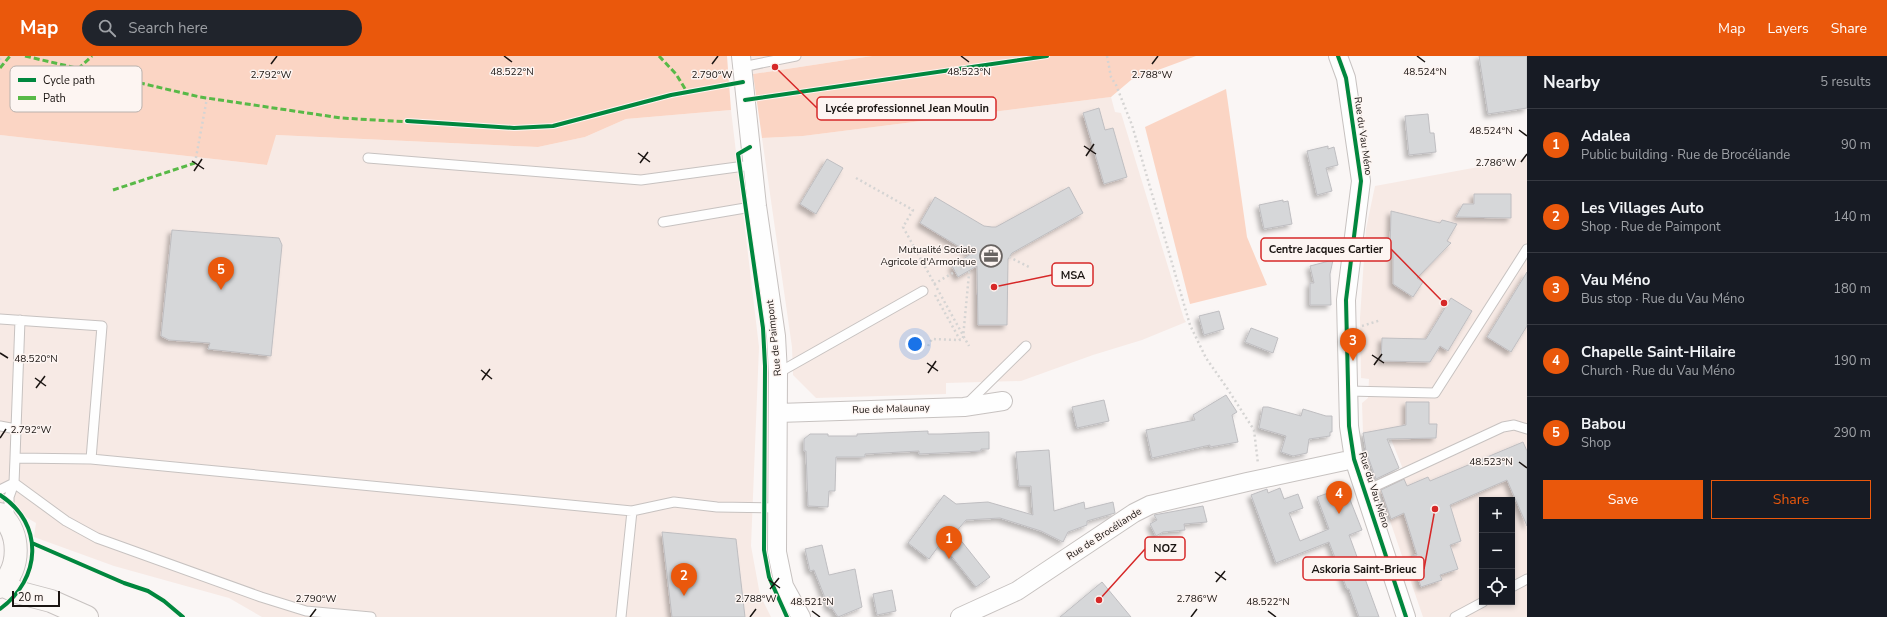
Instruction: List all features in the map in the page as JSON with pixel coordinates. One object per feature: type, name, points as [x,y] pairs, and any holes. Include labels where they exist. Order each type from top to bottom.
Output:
[{"type":"main road","points":[[4,519],[13,535],[16,556],[9,577],[1,586],[51,601],[86,617]]},
{"type":"street","name":"Rue du Vau Méno","points":[[1338,56],[1346,78],[1361,181],[1346,300],[1349,426],[1354,459],[1406,617]]},
{"type":"street","name":"Rue de Paimpont","points":[[741,62],[757,206],[776,336],[778,373],[777,552],[784,586],[801,617]]},
{"type":"street","name":"Rue de Malaunay","points":[[778,413],[964,406],[1003,401]]},
{"type":"street","name":"Rue de Brocéliande","points":[[960,617],[1016,591],[1134,513],[1150,505],[1354,459]]},
{"type":"lane","points":[[741,62],[796,56]]},
{"type":"lane","points":[[368,158],[641,180],[752,165]]},
{"type":"lane","points":[[663,222],[757,206]]},
{"type":"lane","points":[[1348,391],[1435,393],[1527,249]]},
{"type":"lane","points":[[778,373],[923,290]]},
{"type":"lane","points":[[0,319],[102,326],[91,459]]},
{"type":"lane","points":[[4,519],[14,483],[20,320]]},
{"type":"lane","points":[[964,406],[1026,346]]},
{"type":"lane","points":[[1365,491],[1503,427],[1514,425],[1527,429]]},
{"type":"lane","points":[[0,426],[16,430]]},
{"type":"lane","points":[[15,458],[91,459],[632,511],[674,502],[717,507],[777,508]]},
{"type":"lane","points":[[0,490],[14,483]]},
{"type":"lane","points":[[14,483],[66,521],[97,538],[261,597],[306,611],[372,617]]},
{"type":"lane","points":[[621,617],[632,511]]},
{"type":"lane","points":[[1515,585],[1527,579]]},
{"type":"lane","points":[[1455,617],[1479,604]]},
{"type":"path","points":[[1107,56],[1111,77],[1116,84],[1132,125],[1190,325],[1206,358],[1254,430],[1260,479]]},
{"type":"path","points":[[0,58],[2,66]]},
{"type":"path","points":[[195,163],[206,98]]},
{"type":"path","points":[[856,178],[913,210],[903,227],[969,346]]},
{"type":"path","points":[[1009,257],[1030,268]]},
{"type":"path","points":[[923,290],[975,260]]},
{"type":"path","points":[[965,319],[970,263]]},
{"type":"path","points":[[928,346],[932,339],[960,340]]},
{"type":"shaded area","points":[[0,56],[727,56],[731,110],[626,119],[585,137],[538,147],[276,135],[267,165],[0,135]]},
{"type":"shaded area","points":[[751,56],[872,56],[753,74]]},
{"type":"shaded area","points":[[872,56],[1196,56],[1131,80],[1111,97],[803,136],[762,138],[753,74]]},
{"type":"shaded area","points":[[1226,89],[1247,237],[1267,285],[1190,304],[1145,127]]},
{"type":"shaded area","points":[[1111,97],[1115,112],[1121,113],[1186,322],[1142,340],[1093,355],[1021,381],[946,383],[946,394],[816,398],[793,375],[792,347],[762,138],[803,136]]},
{"type":"shaded area","points":[[731,110],[759,347],[751,546],[760,595],[771,617],[262,617],[229,598],[114,566],[34,537],[36,523],[0,502],[0,135],[267,165],[275,135],[538,147],[585,137],[626,119]]},
{"type":"shaded area","points":[[1527,158],[1527,617],[1423,617],[1376,480],[1403,469],[1387,429],[1363,433],[1362,403],[1368,398],[1369,379],[1361,378],[1360,318],[1366,229],[1375,186]]},
{"type":"building","points":[[1479,56],[1527,56],[1527,108],[1488,114]]},
{"type":"building","points":[[1099,108],[1105,130],[1113,128],[1127,177],[1104,184],[1083,113]]},
{"type":"building","points":[[1428,114],[1430,133],[1434,133],[1436,152],[1409,155],[1405,116]]},
{"type":"building","points":[[1328,146],[1328,149],[1334,147],[1338,165],[1326,168],[1332,191],[1317,195],[1307,151]]},
{"type":"building","points":[[827,159],[843,168],[816,214],[800,204]]},
{"type":"building","name":"Mutualité Sociale Agricole d'Armorique","points":[[1069,187],[1083,213],[1012,253],[1008,259],[1007,325],[978,325],[977,266],[958,277],[952,266],[971,254],[920,223],[935,197],[984,226],[996,227]]},
{"type":"building","points":[[1474,194],[1511,194],[1511,218],[1456,217],[1463,204],[1474,204]]},
{"type":"building","points":[[1283,200],[1283,202],[1288,201],[1292,224],[1264,229],[1259,205]]},
{"type":"building","points":[[1391,211],[1440,223],[1442,220],[1457,224],[1447,241],[1451,243],[1417,278],[1423,282],[1413,297],[1393,284],[1393,252],[1390,251]]},
{"type":"building","points":[[172,230],[279,238],[282,245],[271,356],[208,349],[210,343],[169,340],[161,336]]},
{"type":"building","points":[[1333,260],[1330,274],[1331,305],[1310,305],[1310,283],[1314,283],[1310,266]]},
{"type":"building","points":[[1527,272],[1527,326],[1511,352],[1487,337]]},
{"type":"building","points":[[1451,298],[1472,311],[1448,351],[1440,346],[1430,362],[1381,361],[1382,338],[1426,339]]},
{"type":"building","points":[[1219,311],[1224,329],[1204,335],[1199,316]]},
{"type":"building","points":[[1251,328],[1278,338],[1273,353],[1245,342]]},
{"type":"building","points":[[1226,395],[1237,412],[1232,415],[1238,442],[1210,447],[1210,445],[1152,458],[1146,430],[1195,420],[1193,415]]},
{"type":"building","points":[[1104,400],[1109,421],[1077,428],[1072,407]]},
{"type":"building","points":[[1406,402],[1429,402],[1429,424],[1437,424],[1436,438],[1387,439],[1399,468],[1376,479],[1366,451],[1363,433],[1406,425]]},
{"type":"building","points":[[1263,407],[1301,416],[1303,409],[1326,416],[1332,416],[1332,432],[1330,432],[1330,436],[1309,439],[1307,453],[1293,456],[1281,452],[1286,436],[1259,428]]},
{"type":"building","points":[[928,431],[928,434],[989,432],[989,449],[981,449],[981,451],[919,454],[919,451],[865,454],[865,457],[836,457],[835,491],[829,491],[828,507],[808,506],[806,451],[804,451],[804,439],[810,434],[828,434],[828,436],[857,436],[857,434]]},
{"type":"building","points":[[1523,442],[1527,451],[1527,526],[1507,480],[1450,505],[1461,541],[1450,545],[1458,569],[1440,575],[1442,580],[1421,587],[1411,556],[1417,555],[1404,513],[1391,519],[1381,490],[1404,479],[1407,486],[1428,477],[1430,481]]},
{"type":"building","points":[[1049,450],[1054,511],[1084,502],[1085,509],[1113,502],[1115,513],[1087,521],[1087,525],[1068,532],[1063,542],[1041,531],[1000,518],[966,520],[955,533],[990,577],[976,587],[941,543],[929,559],[908,543],[944,495],[956,504],[988,502],[1033,515],[1031,486],[1019,486],[1016,452]]},
{"type":"building","points":[[1345,487],[1362,530],[1349,535],[1379,617],[1359,617],[1329,542],[1276,563],[1251,495],[1267,489],[1268,493],[1280,488],[1284,499],[1298,494],[1303,508],[1289,513],[1300,541],[1329,529],[1317,497]]},
{"type":"building","points":[[1203,506],[1207,522],[1184,524],[1185,530],[1163,532],[1156,536],[1150,524],[1157,520],[1154,515]]},
{"type":"building","points":[[662,532],[736,539],[745,617],[672,617]]},
{"type":"building","points":[[822,545],[829,575],[855,569],[862,607],[838,617],[832,608],[829,608],[814,570],[810,571],[805,549]]},
{"type":"building","points":[[1102,582],[1131,617],[1060,617]]},
{"type":"building","points":[[892,590],[896,611],[877,615],[873,594]]},
{"type":"marked path","points":[[0,68],[10,56]]},
{"type":"marked path","points":[[25,56],[68,66]]},
{"type":"marked path","points":[[81,66],[92,56]]},
{"type":"marked path","points":[[659,56],[676,74],[687,92]]},
{"type":"marked path","points":[[142,83],[200,97],[341,118],[410,122]]},
{"type":"marked path","points":[[113,190],[195,163]]},
{"type":"cycle path","points":[[745,100],[1047,56]]},
{"type":"cycle path","points":[[1338,56],[1346,78],[1361,181],[1346,300],[1349,426],[1354,459],[1406,617]]},
{"type":"cycle path","points":[[407,121],[514,128],[553,126],[671,95],[743,82]]},
{"type":"cycle path","points":[[750,147],[738,154],[763,328],[765,366],[764,550],[769,577],[787,617]]},
{"type":"cycle path","points":[[0,495],[15,507],[25,521],[31,536],[32,552],[30,567],[24,583],[14,597],[0,609]]},
{"type":"cycle path","points":[[32,543],[124,583],[148,591],[164,601],[183,617]]},
{"type":"place","name":"Lycée professionnel Jean Moulin","points":[[775,67]]},
{"type":"place","name":"Mutualité Sociale Agricole d'Armorique","points":[[991,256]]},
{"type":"place","name":"MSA","points":[[994,287]]},
{"type":"place","name":"Babou","points":[[221,290]]},
{"type":"place","name":"Centre Jacques Cartier","points":[[1444,303]]},
{"type":"place","name":"Vau Méno","points":[[1353,361]]},
{"type":"place","name":"Askoria Saint-Brieuc","points":[[1435,509]]},
{"type":"place","name":"Chapelle Saint-Hilaire","points":[[1339,514]]},
{"type":"place","name":"Adalea","points":[[949,559]]},
{"type":"place","name":"Les Villages Auto","points":[[684,596]]},
{"type":"place","name":"NOZ","points":[[1099,600]]}]
